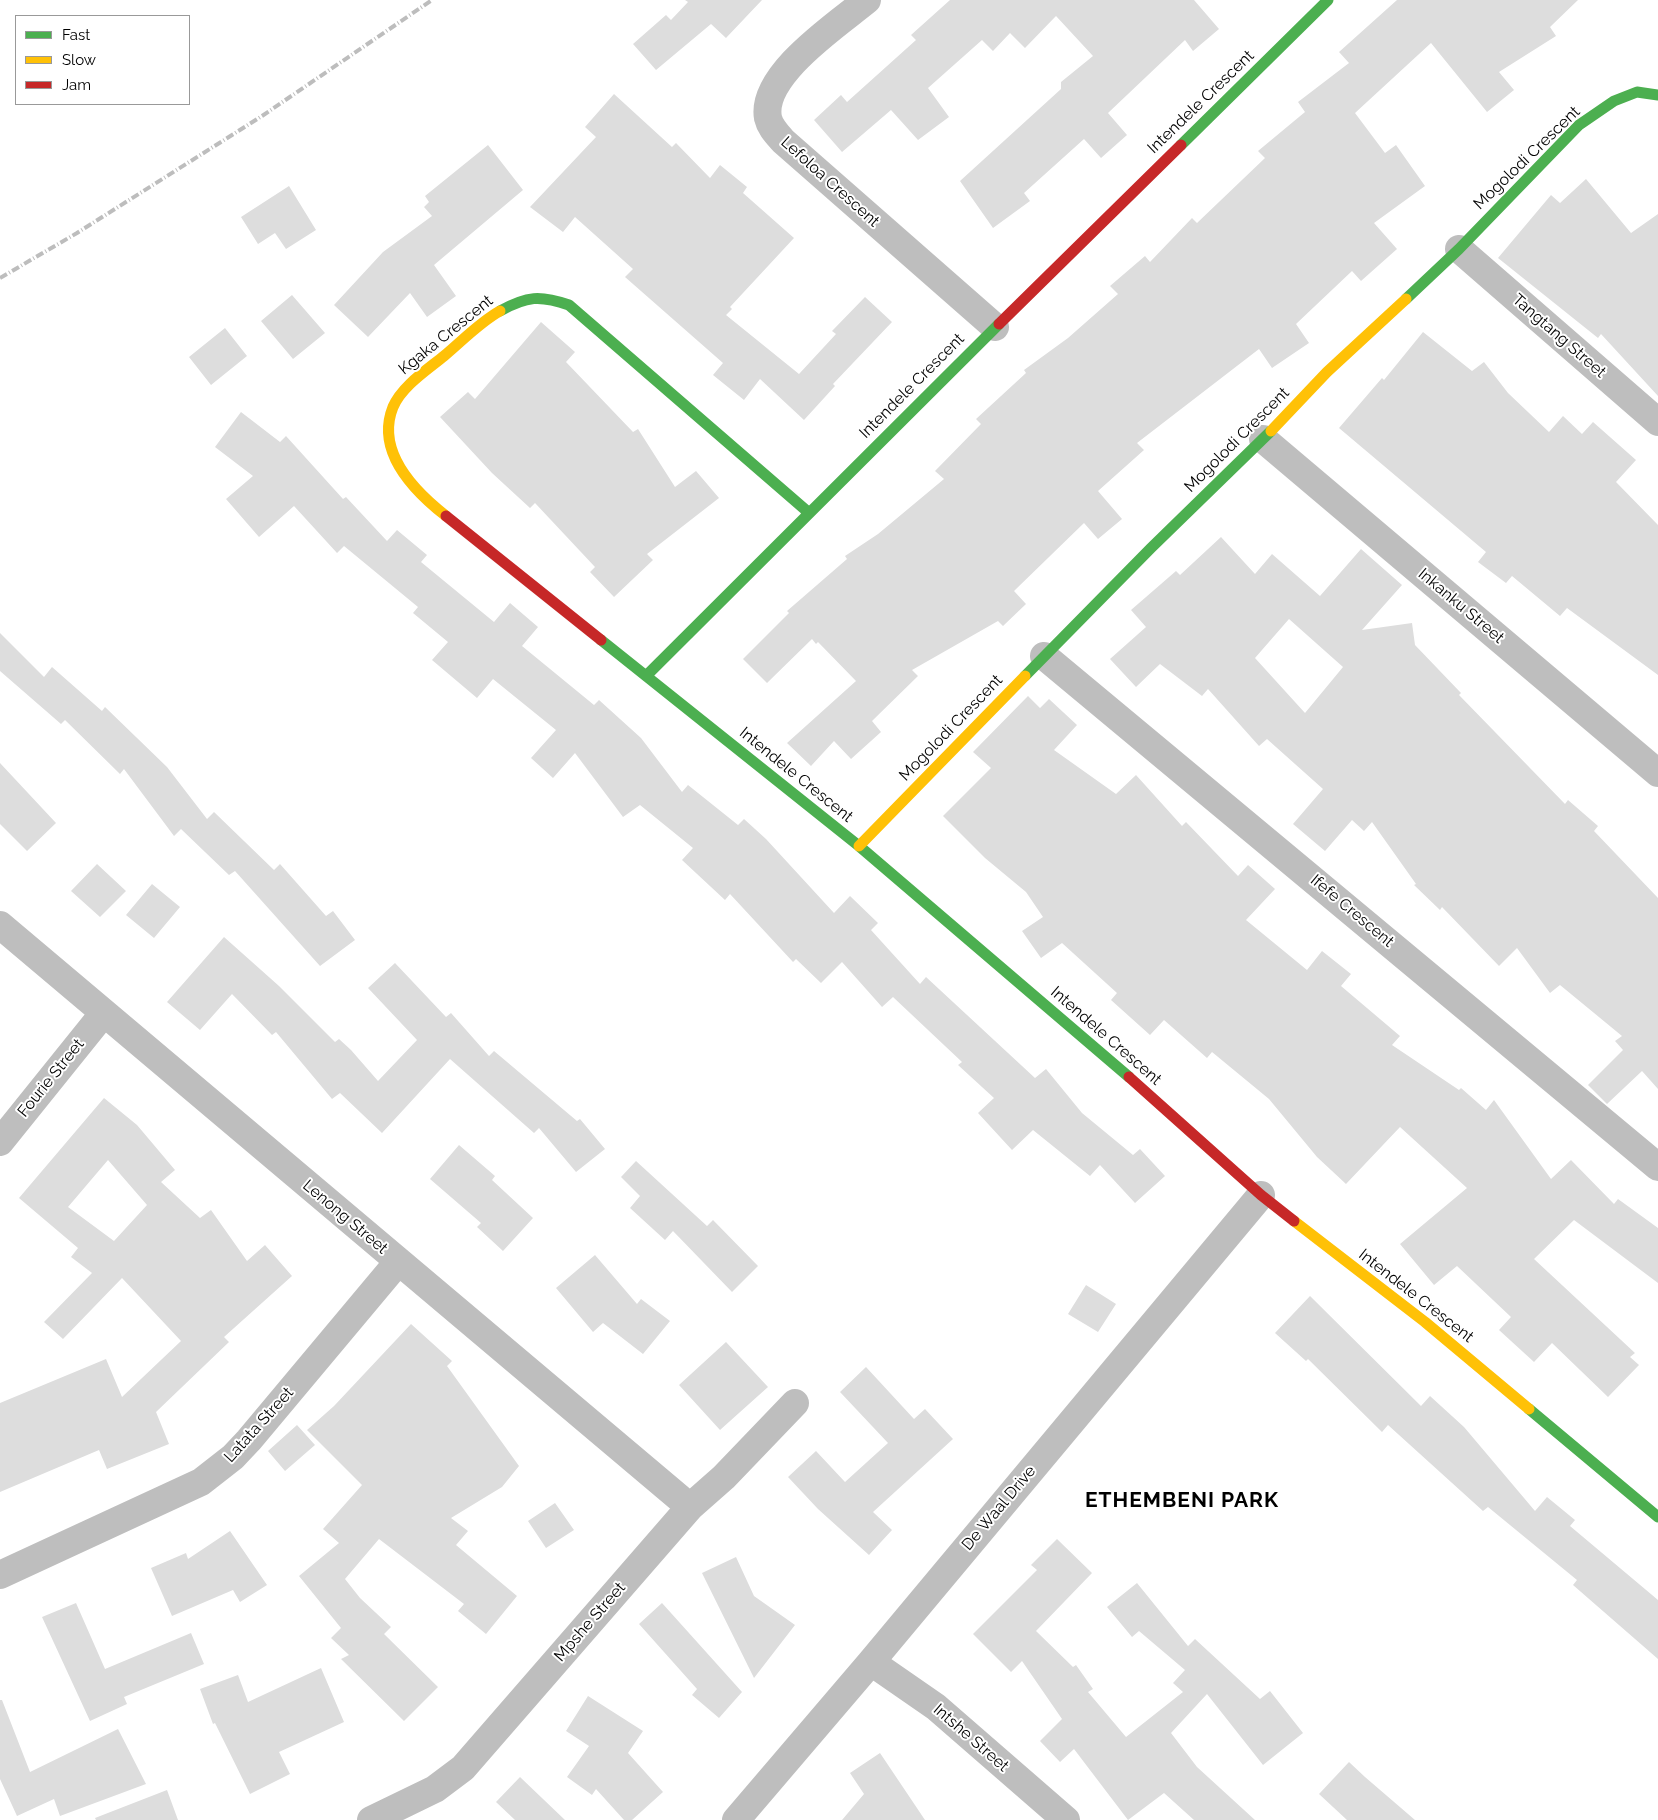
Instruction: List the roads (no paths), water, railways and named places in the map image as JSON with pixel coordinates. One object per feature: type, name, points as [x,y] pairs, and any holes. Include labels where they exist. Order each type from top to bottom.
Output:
[{"type":"street","name":"Lefoloa Crescent","points":[[867,0],[787,68],[776,83],[771,95],[768,106],[768,118],[782,141],[995,327]]},
{"type":"street","name":"Intendele Crescent","points":[[1328,0],[808,512],[647,676],[859,846],[1074,1028],[1261,1195],[1425,1322],[1658,1517]]},
{"type":"street","name":"Mogolodi Crescent","points":[[859,846],[1044,656],[1264,439],[1327,372],[1459,249],[1579,125],[1614,101],[1637,92],[1658,95]]},
{"type":"street","name":"Tangtang Street","points":[[1459,249],[1658,422]]},
{"type":"street","name":"Kgaka Crescent","points":[[647,676],[428,502],[402,474],[394,459],[388,433],[393,407],[408,386],[494,314],[514,303],[534,297],[551,299],[569,305],[808,512]]},
{"type":"street","name":"Inkanku Street","points":[[1264,439],[1658,774]]},
{"type":"street","name":"Ifefe Crescent","points":[[1044,656],[1658,1167]]},
{"type":"street","name":"Lenong Street","points":[[0,925],[103,1014],[690,1507]]},
{"type":"street","name":"Fourie Street","points":[[0,1142],[103,1014]]},
{"type":"street","name":"De Waal Drive","points":[[736,1820],[871,1662],[1261,1195]]},
{"type":"street","name":"Latata Street","points":[[0,1575],[201,1482],[220,1468],[249,1440],[398,1262]]},
{"type":"street","name":"Mpshe Street","points":[[372,1820],[435,1788],[463,1768],[690,1507],[724,1477],[795,1403]]},
{"type":"street","name":"Intshe Street","points":[[871,1662],[936,1707],[1066,1820]]},
{"type":"railway","points":[[0,278],[77,233],[262,116],[432,0]]},
{"type":"district","name":"ETHEMBENI PARK","points":[[1182,1501]]}]
